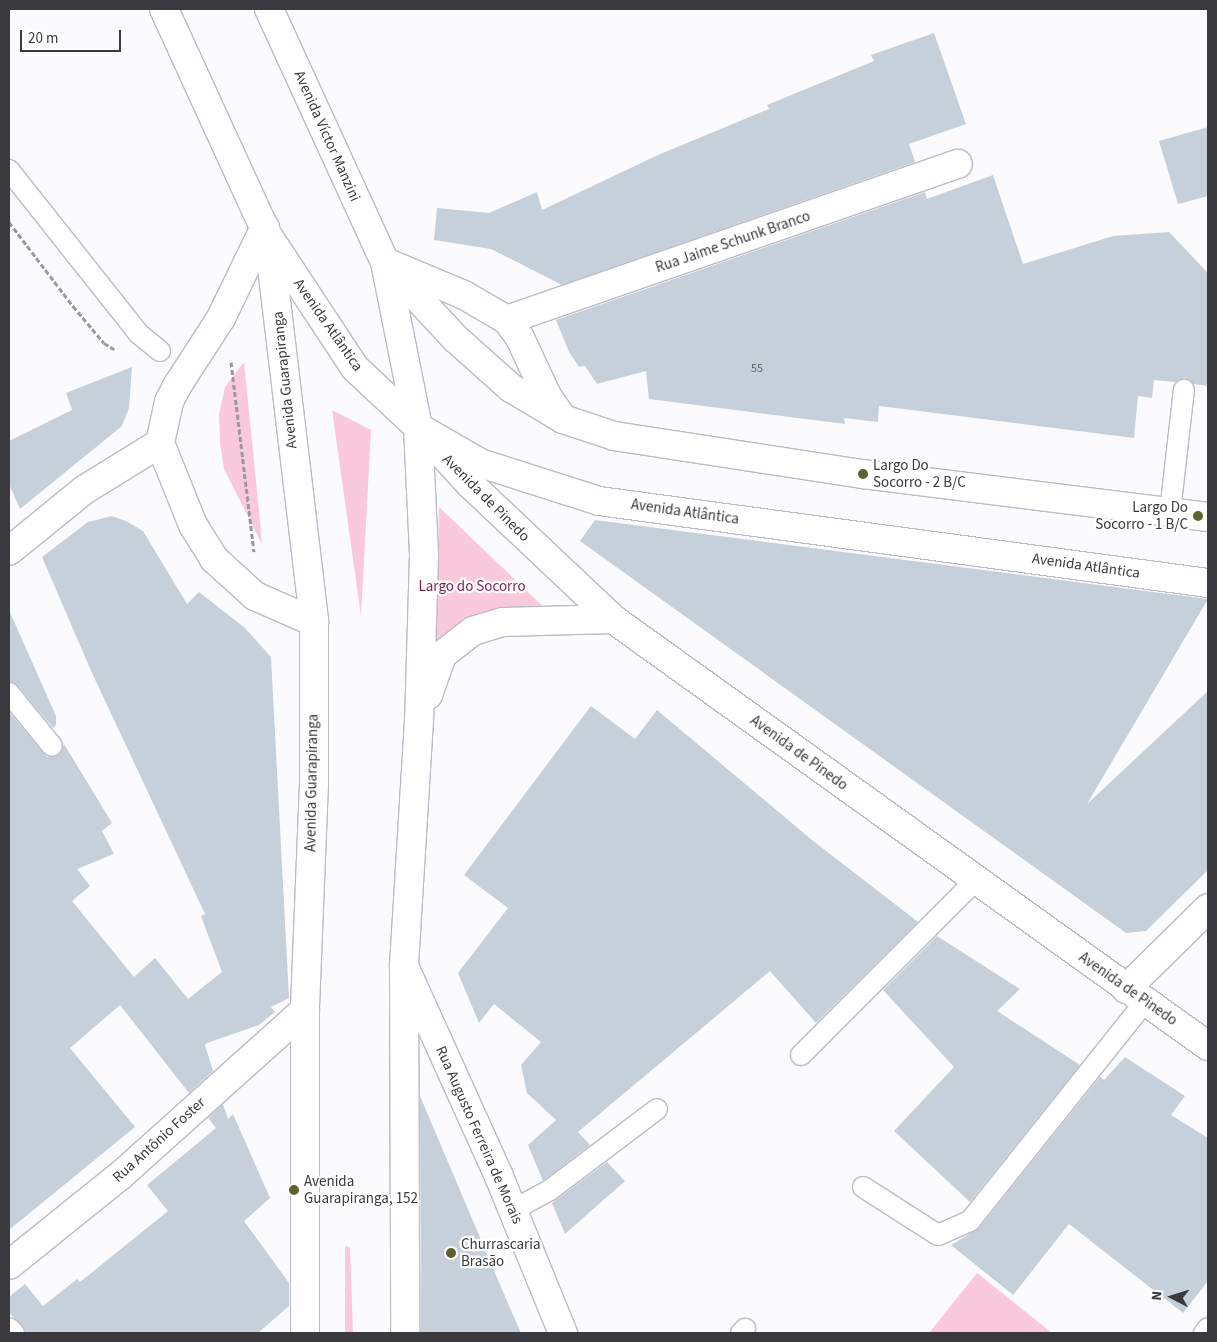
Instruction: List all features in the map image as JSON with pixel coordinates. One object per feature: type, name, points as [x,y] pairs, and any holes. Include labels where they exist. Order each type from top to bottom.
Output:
[{"type":"main road","points":[[164,9],[267,232],[221,318],[173,394],[160,443],[193,524],[214,559],[255,596],[314,622]]},
{"type":"main road","name":"Avenida Víctor Manzini","points":[[269,9],[384,262]]},
{"type":"main road","name":"Rua Jaime Schunk Branco","points":[[507,320],[958,164]]},
{"type":"main road","name":"Avenida Atlântica","points":[[267,232],[355,368],[418,427],[480,463],[599,501],[1208,583]]},
{"type":"main road","name":"Avenida Guarapiranga","points":[[267,232],[314,622],[314,783],[305,1010],[305,1333]]},
{"type":"main road","points":[[384,262],[464,295],[507,320],[520,338],[547,396],[563,419]]},
{"type":"main road","points":[[384,262],[456,339],[504,382],[563,419],[614,436],[834,470],[1208,517]]},
{"type":"main road","points":[[384,262],[418,427],[424,555],[419,720],[404,966],[405,1333]]},
{"type":"main road","name":"Avenida de Pinedo","points":[[418,427],[471,485],[613,619],[1208,1046]]},
{"type":"main road","points":[[9,551],[84,490],[160,443]]},
{"type":"main road","points":[[419,720],[442,655],[473,630],[503,622],[613,619]]},
{"type":"main road","points":[[1136,995],[1208,908]]},
{"type":"main road","name":"Rua Augusto Ferreira de Morais","points":[[404,966],[513,1210],[563,1333]]},
{"type":"main road","name":"Rua Antônio Foster","points":[[9,1265],[121,1175],[305,1010]]},
{"type":"lane","points":[[9,170],[139,334],[160,351]]},
{"type":"lane","points":[[1170,512],[1184,390]]},
{"type":"lane","points":[[9,693],[52,746]]},
{"type":"lane","points":[[801,1055],[976,880]]},
{"type":"lane","points":[[863,1187],[938,1235],[970,1220],[1136,995]]},
{"type":"lane","points":[[513,1210],[550,1190],[657,1109]]},
{"type":"lane","points":[[9,1328],[14,1333]]},
{"type":"lane","points":[[1204,1333],[1208,1328]]},
{"type":"path","points":[[221,318],[236,388],[256,555]]},
{"type":"green space","points":[[244,362],[262,544],[224,469],[220,443],[219,414],[225,387]]},
{"type":"green space","points":[[332,410],[371,430],[361,616]]},
{"type":"green space","name":"Largo do Socorro","points":[[439,507],[551,614],[436,654]]},
{"type":"green space","points":[[345,1246],[350,1247],[353,1333],[345,1333]]},
{"type":"green space","points":[[977,1273],[1052,1333],[929,1333]]},
{"type":"building","points":[[934,33],[966,124],[909,144],[915,162],[562,285],[491,249],[434,240],[437,208],[489,213],[537,192],[542,210],[658,155],[769,109],[767,105],[874,61],[871,55]]},
{"type":"building","points":[[1208,127],[1208,196],[1178,204],[1159,141]]},
{"type":"building","points":[[993,175],[1023,264],[1113,236],[1169,232],[1208,273],[1208,386],[1194,384],[1185,378],[1175,382],[1154,380],[1152,398],[1138,396],[1134,438],[879,406],[878,422],[844,418],[845,424],[649,399],[646,371],[597,384],[585,366],[579,367],[569,352],[556,320],[925,192],[927,199]]},
{"type":"building","points":[[132,367],[129,408],[122,426],[20,509],[9,484],[9,441],[72,410],[66,393]]},
{"type":"building","points":[[112,516],[128,522],[143,531],[187,604],[199,592],[245,628],[271,657],[289,998],[271,1007],[275,1012],[259,1025],[207,1043],[205,1045],[213,1071],[189,1093],[120,1005],[70,1048],[135,1127],[9,1230],[9,712],[47,757],[59,755],[64,744],[112,823],[102,831],[114,854],[77,869],[90,886],[72,901],[134,977],[155,958],[188,999],[222,972],[201,916],[205,914],[92,673],[42,557],[88,522]]},
{"type":"building","points":[[595,520],[1208,599],[1087,804],[1208,691],[1208,870],[1146,931],[1126,933],[580,541]]},
{"type":"building","points":[[9,610],[56,716],[56,725],[53,728],[18,686],[9,681]]},
{"type":"building","points":[[591,706],[635,739],[657,710],[812,840],[918,922],[816,1023],[770,971],[578,1132],[590,1145],[543,1181],[528,1145],[556,1120],[527,1093],[521,1065],[541,1042],[494,1004],[479,1023],[458,973],[508,908],[464,875]]},
{"type":"building","points":[[937,936],[1020,989],[997,1011],[1080,1065],[970,1202],[894,1131],[954,1067],[883,990]]},
{"type":"building","points":[[1125,1057],[1185,1096],[1171,1115],[1208,1138],[1208,1281],[1183,1313],[1069,1224],[1013,1295],[951,1245],[979,1228],[1100,1077],[1104,1080]]},
{"type":"building","name":"Churrascaria Brasão","points":[[420,1096],[504,1294],[521,1333],[421,1333]]},
{"type":"building","points":[[223,1104],[228,1119],[233,1114],[270,1198],[244,1221],[289,1283],[289,1306],[258,1333],[26,1333],[22,1325],[9,1313],[9,1297],[25,1284],[43,1306],[77,1279],[80,1282],[168,1211],[147,1185],[216,1128],[208,1118]]},
{"type":"building","points":[[607,1162],[625,1181],[565,1234],[552,1203]]},
{"type":"place","name":"Largo Do Socorro - 2 B/C","points":[[863,474]]},
{"type":"place","name":"Largo Do Socorro - 1 B/C","points":[[1198,516]]},
{"type":"place","name":"Avenida Guarapiranga, 152","points":[[294,1190]]},
{"type":"place","name":"Churrascaria Brasão","points":[[451,1253]]}]
